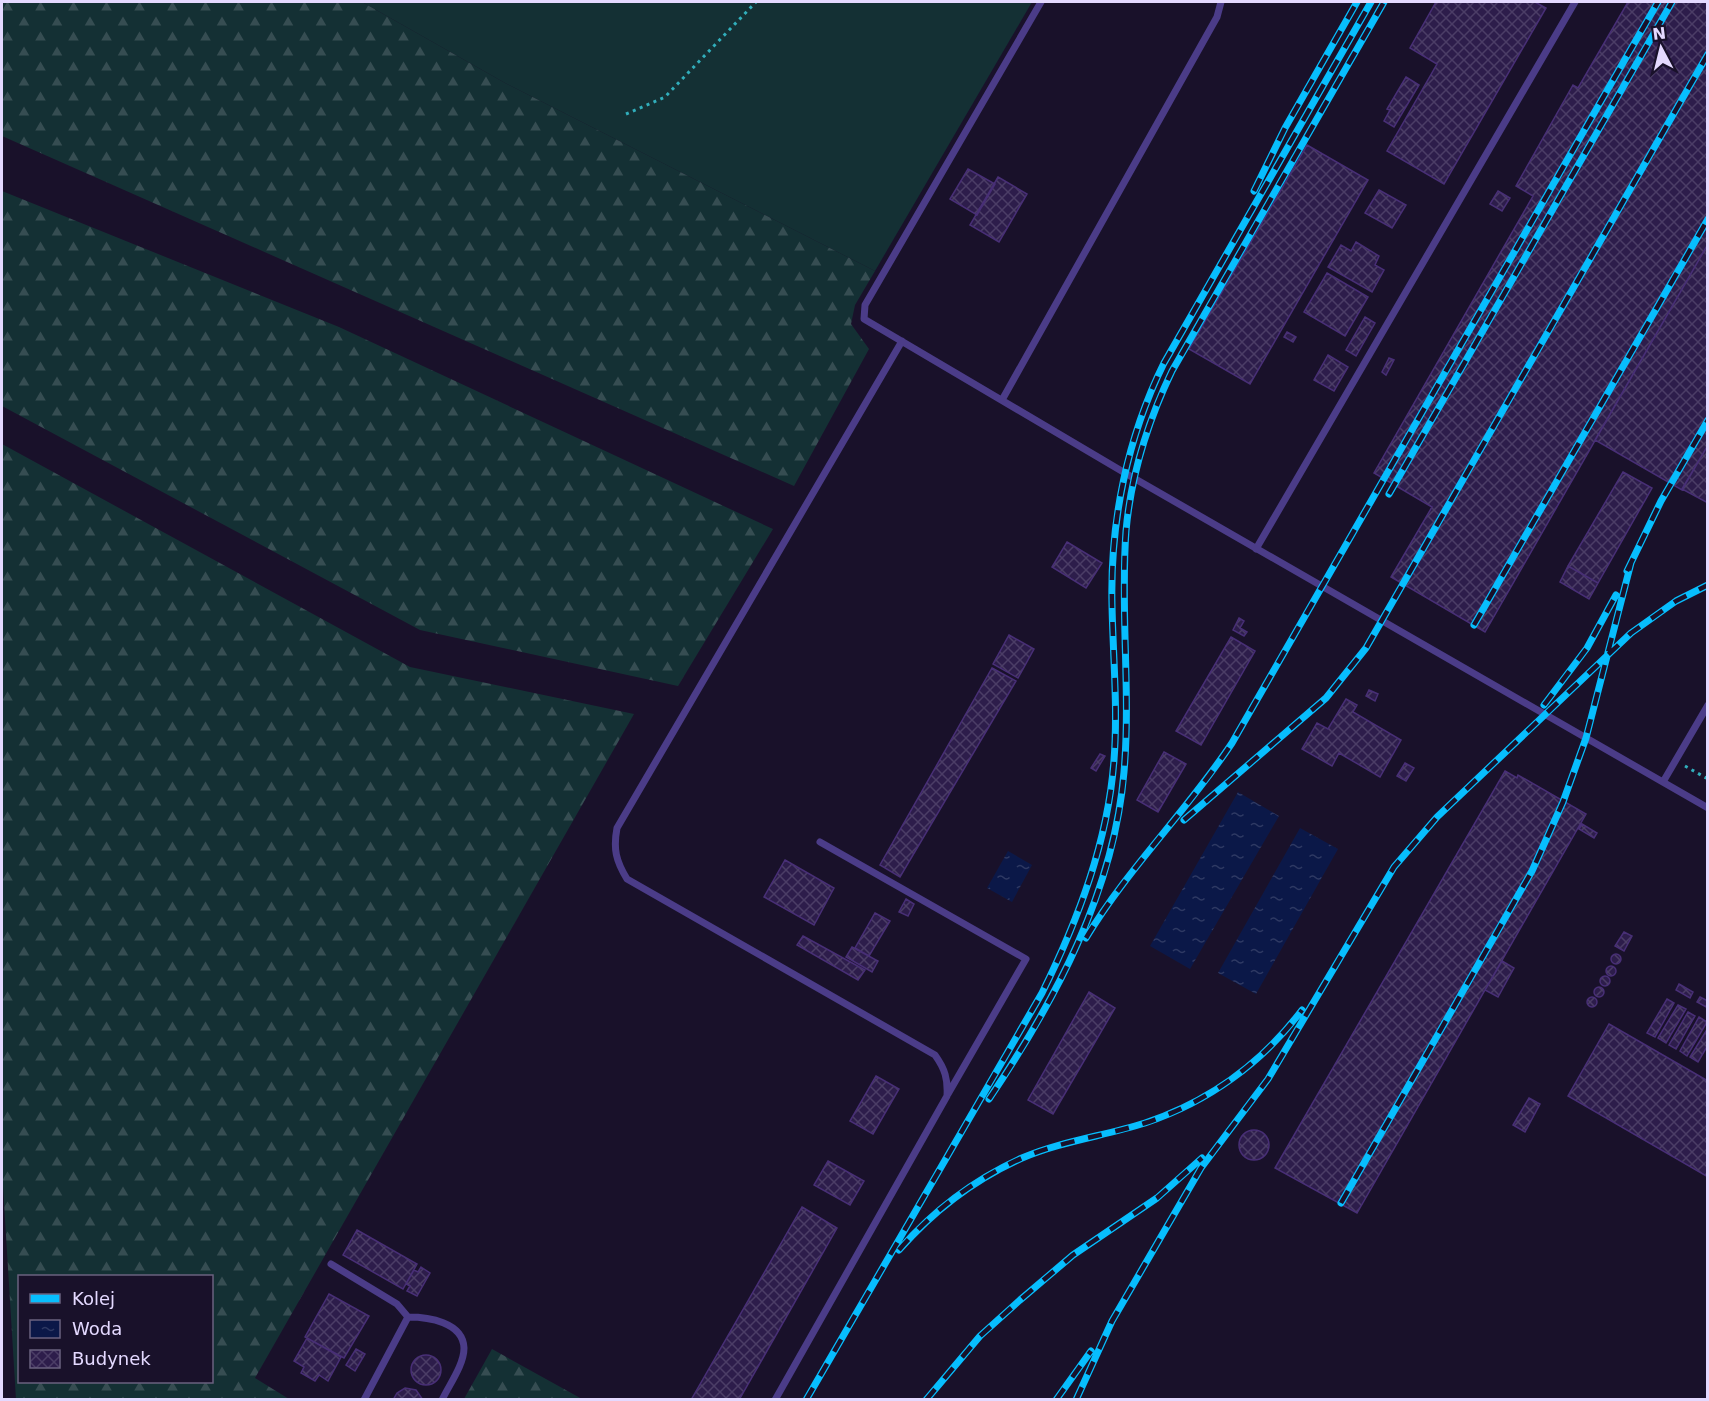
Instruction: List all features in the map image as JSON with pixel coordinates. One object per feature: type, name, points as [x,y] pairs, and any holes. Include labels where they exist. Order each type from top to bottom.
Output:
[{"type":"lane","points":[[1041,2],[865,305],[864,319],[1256,549],[1707,807]]},
{"type":"lane","points":[[1002,400],[1145,149],[1217,17],[1221,2]]},
{"type":"lane","points":[[1256,549],[1575,2]]},
{"type":"lane","points":[[902,341],[617,828],[614,847],[618,864],[627,879],[935,1055],[948,1081],[947,1096]]},
{"type":"lane","points":[[1664,782],[1707,705]]},
{"type":"lane","points":[[775,1400],[1026,959],[820,842]]},
{"type":"lane","points":[[331,1264],[397,1304],[408,1317],[440,1320],[458,1334],[464,1346],[462,1357],[442,1400]]},
{"type":"lane","points":[[364,1400],[408,1317]]},
{"type":"path","points":[[626,114],[665,97],[756,2]]},
{"type":"path","points":[[1676,761],[1707,779]]},
{"type":"green space","points":[[2,2],[362,2],[505,83],[875,271],[855,305],[851,324],[869,349],[794,486],[2,136]]},
{"type":"green space","points":[[362,2],[1032,2],[875,271],[505,83]]},
{"type":"green space","points":[[2,191],[339,327],[773,529],[678,686],[420,630],[2,406]]},
{"type":"green space","points":[[2,444],[410,667],[634,714],[255,1378],[289,1399],[16,1399],[2,1170]]},
{"type":"green space","points":[[492,1349],[582,1399],[464,1399]]},
{"type":"water","points":[[1238,792],[1279,816],[1190,969],[1150,946]]},
{"type":"water","points":[[1300,828],[1338,849],[1256,994],[1218,973]]},
{"type":"water","points":[[1008,851],[1032,865],[1012,902],[987,888]]},
{"type":"building","points":[[1436,2],[1535,2],[1546,8],[1444,184],[1387,151],[1437,64],[1410,48]]},
{"type":"building","points":[[1628,2],[1708,2],[1708,244],[1485,632],[1391,577],[1432,507],[1374,473],[1533,196],[1516,186],[1573,85],[1578,88]]},
{"type":"building","points":[[1406,77],[1419,85],[1394,127],[1384,121],[1390,110],[1387,109]]},
{"type":"building","points":[[1307,145],[1368,180],[1250,384],[1189,349]]},
{"type":"building","points":[[968,169],[995,184],[977,215],[950,199]]},
{"type":"building","points":[[998,177],[1027,194],[999,242],[970,225]]},
{"type":"building","points":[[1379,190],[1406,205],[1392,228],[1365,213]]},
{"type":"building","points":[[1498,191],[1510,198],[1502,211],[1490,204]]},
{"type":"building","points":[[1356,242],[1379,256],[1375,265],[1384,270],[1372,292],[1328,267],[1341,245],[1351,251]]},
{"type":"building","points":[[1708,244],[1708,445],[1682,490],[1595,440]]},
{"type":"building","points":[[1327,273],[1368,297],[1345,336],[1304,312]]},
{"type":"building","points":[[1365,317],[1375,323],[1356,356],[1346,350]]},
{"type":"building","points":[[1287,332],[1296,337],[1293,342],[1284,337]]},
{"type":"building","points":[[1328,355],[1348,367],[1334,391],[1314,380]]},
{"type":"building","points":[[1389,358],[1394,360],[1386,375],[1382,372]]},
{"type":"building","points":[[1708,445],[1708,503],[1682,489]]},
{"type":"building","points":[[1623,472],[1652,488],[1598,583],[1568,566]]},
{"type":"building","points":[[1067,542],[1102,563],[1086,588],[1052,567]]},
{"type":"building","points":[[1568,566],[1598,583],[1589,599],[1560,582]]},
{"type":"building","points":[[1239,618],[1244,621],[1240,628],[1247,632],[1244,636],[1233,630]]},
{"type":"building","points":[[1009,635],[1034,649],[1018,678],[993,664]]},
{"type":"building","points":[[1231,637],[1255,651],[1201,745],[1176,731]]},
{"type":"building","points":[[992,668],[1016,681],[900,877],[880,865]]},
{"type":"building","points":[[1369,690],[1378,694],[1375,701],[1366,696]]},
{"type":"building","points":[[1346,699],[1357,705],[1353,712],[1401,740],[1380,777],[1339,753],[1332,766],[1302,749],[1317,723],[1328,729]]},
{"type":"building","points":[[1164,752],[1186,764],[1158,812],[1137,800]]},
{"type":"building","points":[[1100,754],[1105,756],[1096,771],[1091,768]]},
{"type":"building","points":[[1405,763],[1414,768],[1406,781],[1397,776]]},
{"type":"building","points":[[1505,771],[1517,778],[1518,775],[1586,814],[1357,1213],[1275,1168]]},
{"type":"building","points":[[1582,824],[1597,833],[1594,838],[1579,829]]},
{"type":"building","points":[[785,860],[834,888],[814,925],[764,897]]},
{"type":"building","points":[[906,899],[914,904],[908,916],[899,912]]},
{"type":"building","points":[[875,913],[890,921],[869,956],[855,948]]},
{"type":"building","points":[[1624,932],[1632,936],[1624,951],[1615,946]]},
{"type":"building","points":[[803,936],[865,970],[858,980],[797,945]]},
{"type":"building","points":[[852,947],[878,961],[872,972],[846,957]]},
{"type":"building","points":[[1616,954],[1620,955],[1620,963],[1616,964],[1612,963],[1611,959],[1612,955]]},
{"type":"building","points":[[1502,961],[1514,968],[1498,997],[1485,990]]},
{"type":"building","points":[[1611,966],[1615,967],[1615,975],[1611,976],[1607,975],[1606,971],[1607,967]]},
{"type":"building","points":[[1605,976],[1609,977],[1609,985],[1605,986],[1601,985],[1600,981],[1601,977]]},
{"type":"building","points":[[1679,984],[1693,992],[1690,998],[1676,990]]},
{"type":"building","points":[[1599,987],[1603,988],[1603,996],[1599,997],[1595,996],[1594,992],[1595,988]]},
{"type":"building","points":[[1089,992],[1115,1008],[1053,1114],[1028,1100]]},
{"type":"building","points":[[1592,997],[1596,998],[1596,1006],[1592,1007],[1588,1006],[1587,1002],[1588,998]]},
{"type":"building","points":[[1700,997],[1708,1001],[1708,1008],[1697,1002]]},
{"type":"building","points":[[1667,999],[1674,1003],[1655,1037],[1647,1033]]},
{"type":"building","points":[[1678,1005],[1686,1009],[1666,1043],[1658,1038]]},
{"type":"building","points":[[1688,1012],[1695,1016],[1676,1049],[1669,1045]]},
{"type":"building","points":[[1699,1017],[1707,1022],[1687,1056],[1680,1051]]},
{"type":"building","points":[[1609,1024],[1708,1081],[1708,1177],[1568,1096]]},
{"type":"building","points":[[1708,1028],[1708,1045],[1698,1062],[1690,1057]]},
{"type":"building","points":[[876,1076],[899,1089],[873,1134],[850,1121]]},
{"type":"building","points":[[1529,1098],[1540,1104],[1525,1132],[1513,1125]]},
{"type":"building","points":[[1254,1130],[1265,1134],[1269,1145],[1265,1156],[1254,1160],[1243,1156],[1239,1145],[1243,1134]]},
{"type":"building","points":[[828,1161],[864,1181],[850,1205],[814,1185]]},
{"type":"building","points":[[802,1207],[837,1228],[739,1400],[691,1400]]},
{"type":"building","points":[[357,1230],[417,1264],[403,1289],[343,1255]]},
{"type":"building","points":[[421,1267],[430,1273],[417,1296],[407,1291],[410,1286],[406,1284],[414,1270],[418,1272]]},
{"type":"building","points":[[329,1294],[369,1316],[344,1358],[305,1337]]},
{"type":"building","points":[[307,1338],[341,1357],[328,1381],[319,1375],[315,1381],[301,1373],[304,1367],[294,1361]]},
{"type":"building","points":[[356,1349],[365,1354],[355,1371],[346,1365]]},
{"type":"building","points":[[426,1355],[432,1356],[440,1364],[440,1376],[432,1384],[426,1385],[420,1384],[412,1376],[411,1370],[412,1364],[420,1356]]},
{"type":"building","points":[[405,1388],[416,1390],[423,1400],[393,1400],[397,1393]]},
{"type":"railway","points":[[1254,191],[1285,128],[1357,2]]},
{"type":"railway","points":[[806,1400],[1042,993],[1068,937],[1098,851],[1111,791],[1116,721],[1112,605],[1114,543],[1123,481],[1140,421],[1164,363],[1371,2]]},
{"type":"railway","points":[[989,1099],[1037,1023],[1078,944],[1108,860],[1118,816],[1126,742],[1124,561],[1128,510],[1136,469],[1155,409],[1172,371],[1384,2]]},
{"type":"railway","points":[[1086,938],[1102,912],[1232,743],[1658,2]]},
{"type":"railway","points":[[1389,494],[1672,2]]},
{"type":"railway","points":[[1184,820],[1326,698],[1366,648],[1708,54]]},
{"type":"railway","points":[[1474,625],[1708,219]]},
{"type":"railway","points":[[1627,571],[1661,501],[1708,420]]},
{"type":"railway","points":[[1341,1203],[1532,871],[1563,802],[1586,738],[1631,563]]},
{"type":"railway","points":[[1076,1400],[1112,1321],[1201,1168],[1268,1079],[1394,867],[1437,817],[1631,633],[1676,601],[1708,585]]},
{"type":"railway","points":[[1544,705],[1587,648],[1616,595]]},
{"type":"railway","points":[[899,1250],[912,1235],[955,1197],[1004,1167],[1052,1147],[1145,1123],[1212,1092],[1251,1064],[1302,1010]]},
{"type":"railway","points":[[926,1400],[980,1336],[1020,1300],[1073,1255],[1157,1198],[1202,1158]]},
{"type":"railway","points":[[1056,1400],[1091,1351]]}]
